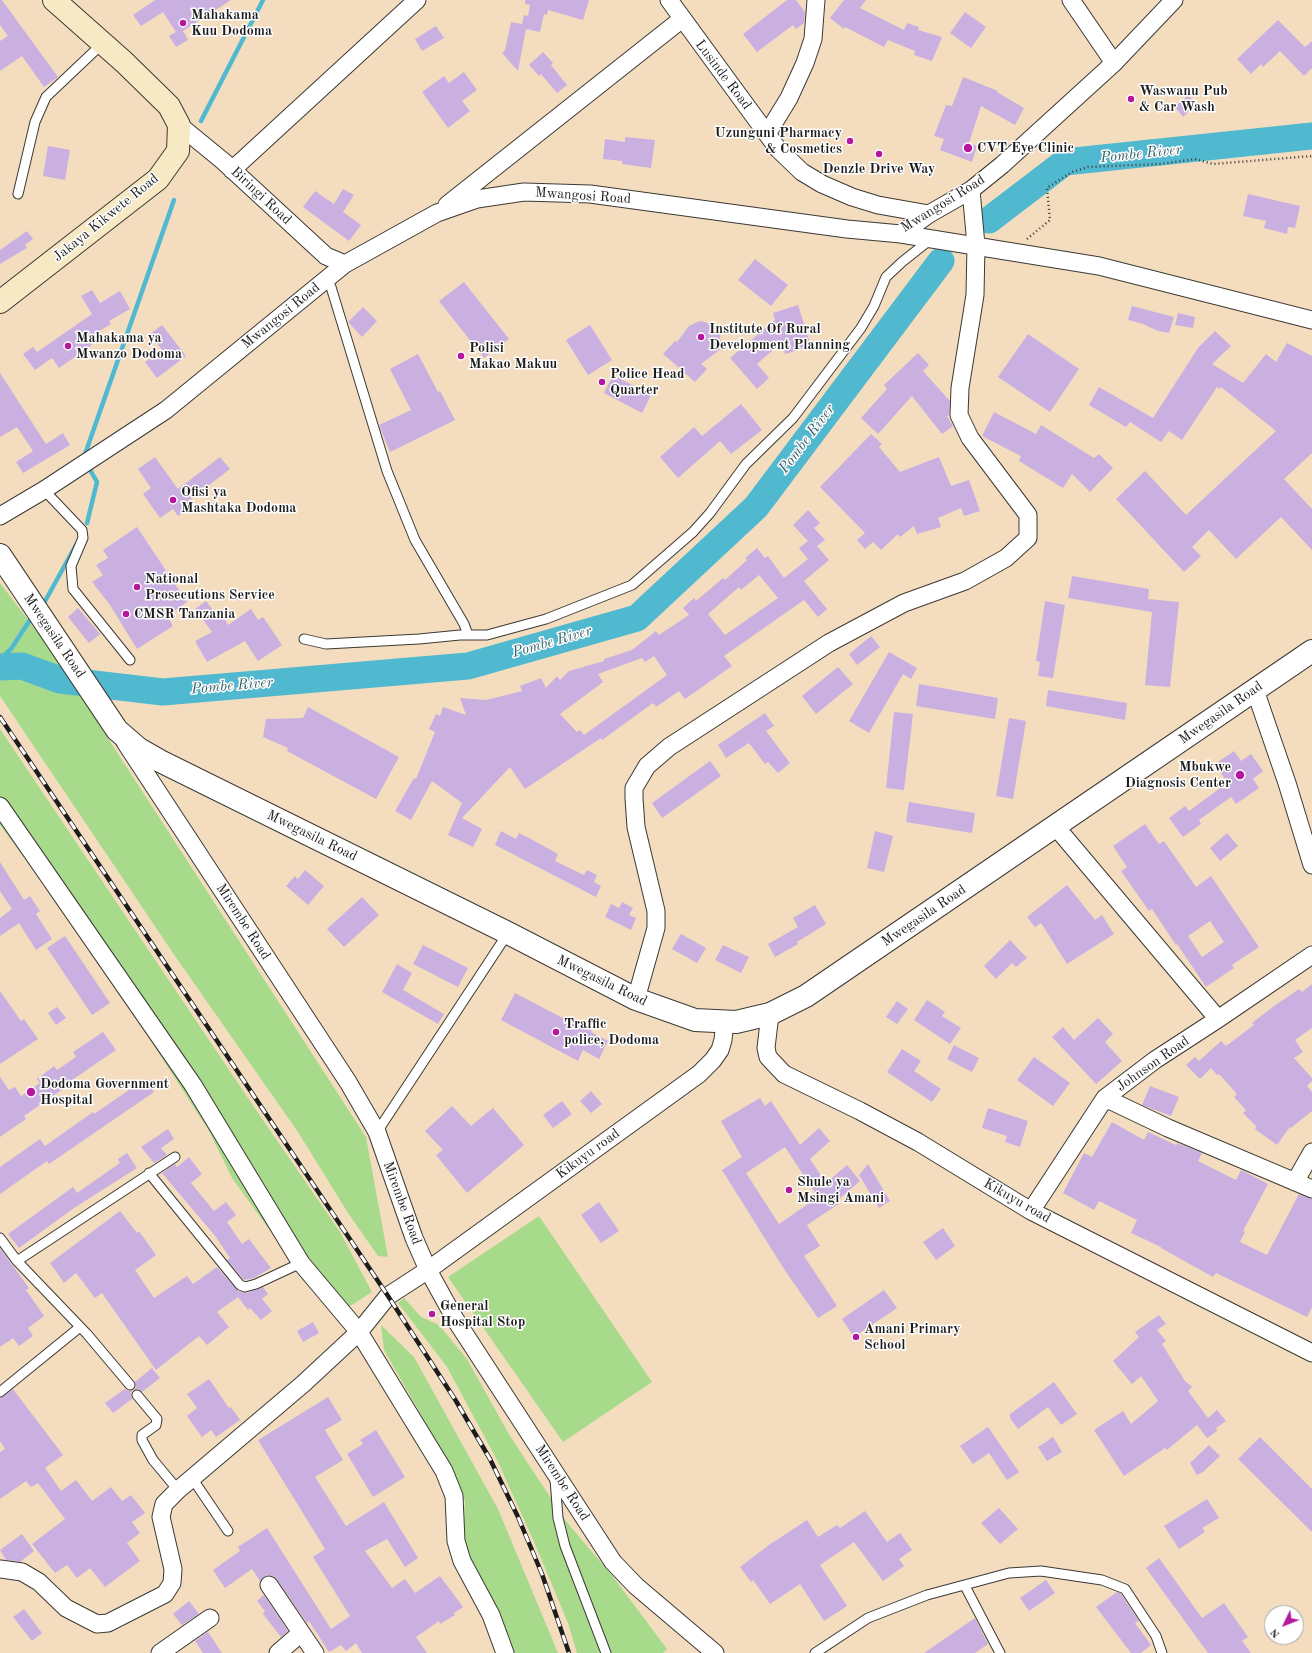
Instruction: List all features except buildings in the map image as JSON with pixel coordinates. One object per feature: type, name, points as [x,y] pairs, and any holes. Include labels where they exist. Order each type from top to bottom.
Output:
[{"type":"main road","name":"Jakaya Kikwete Road","points":[[0,302],[158,179],[178,151],[179,125],[169,106],[103,43],[54,0]]},
{"type":"street","points":[[232,170],[417,0]]},
{"type":"street","name":"Lusinde Road","points":[[670,0],[682,19],[778,149],[802,172],[822,184],[878,204],[929,214]]},
{"type":"street","points":[[767,134],[789,98],[805,63],[813,39],[816,0]]},
{"type":"street","points":[[1071,0],[1114,63]]},
{"type":"street","name":"Mwangosi Road","points":[[0,516],[44,490],[166,410],[345,264],[437,213],[477,199],[524,192],[590,194],[824,226],[901,234],[929,214],[971,190],[1002,165],[1114,63],[1174,0]]},
{"type":"street","points":[[437,213],[682,19]]},
{"type":"street","name":"Biringi Road","points":[[179,125],[232,170],[326,256],[345,264]]},
{"type":"street","points":[[636,999],[656,928],[656,911],[636,827],[634,798],[634,788],[647,766],[669,747],[829,643],[904,603],[965,581],[1006,558],[1028,538],[1028,515],[970,438],[959,416],[960,388],[975,295],[976,245],[971,190]]},
{"type":"street","points":[[901,234],[1099,266],[1312,320]]},
{"type":"street","name":"Mwegasila Road","points":[[0,555],[117,730],[139,749],[160,761],[508,933],[636,999],[695,1020],[736,1022],[770,1014],[806,996],[1056,827],[1312,650]]},
{"type":"street","points":[[1255,690],[1287,782],[1312,864]]},
{"type":"street","name":"Mirembe Road","points":[[117,730],[348,1082],[377,1132],[414,1238],[428,1270],[455,1319],[613,1562],[625,1575],[715,1653]]},
{"type":"street","points":[[0,806],[192,1086],[301,1263],[359,1332],[448,1478],[454,1496],[456,1542],[462,1561],[491,1616],[505,1653]]},
{"type":"street","points":[[1056,827],[1218,1019]]},
{"type":"street","name":"Johnson Road","points":[[1031,1210],[1105,1098],[1155,1060],[1312,955]]},
{"type":"street","name":"Kikuyu road","points":[[770,1014],[766,1048],[768,1057],[784,1074],[860,1111],[918,1142],[1031,1210],[1312,1353]]},
{"type":"street","name":"Kikuyu road","points":[[0,1570],[22,1572],[39,1582],[66,1608],[97,1624],[108,1623],[166,1594],[172,1583],[173,1569],[162,1517],[164,1504],[178,1490],[303,1384],[359,1332],[388,1296],[428,1270],[698,1074],[713,1060],[720,1050],[726,1021]]},
{"type":"street","points":[[1105,1098],[1168,1128],[1312,1189]]},
{"type":"street","points":[[1295,1182],[1312,1152]]},
{"type":"street","points":[[269,1585],[315,1653]]},
{"type":"street","points":[[160,1653],[210,1618]]},
{"type":"street","points":[[278,1653],[301,1633]]},
{"type":"lane","points":[[18,194],[35,122],[46,97],[103,43]]},
{"type":"lane","points":[[304,639],[326,644],[486,635],[546,619],[632,585],[692,532],[710,513],[746,464],[793,418],[861,328],[874,306],[886,277],[893,269],[932,238]]},
{"type":"lane","points":[[331,287],[387,471],[415,540],[464,624],[468,635]]},
{"type":"lane","points":[[44,490],[82,530],[83,538],[71,566],[73,590],[130,660]]},
{"type":"lane","points":[[377,1132],[508,933]]},
{"type":"lane","points":[[17,1261],[175,1157]]},
{"type":"lane","points":[[150,1173],[240,1285],[245,1287],[256,1284],[301,1263]]},
{"type":"lane","points":[[0,1238],[17,1261],[80,1327],[130,1385]]},
{"type":"lane","points":[[0,1392],[80,1327]]},
{"type":"lane","points":[[138,1395],[157,1419],[156,1425],[142,1435],[142,1440],[153,1460],[178,1490]]},
{"type":"lane","points":[[555,1471],[558,1518],[565,1546],[606,1653]]},
{"type":"lane","points":[[192,1478],[228,1531]]},
{"type":"lane","points":[[815,1653],[868,1618],[926,1595],[965,1586],[1009,1573],[1041,1571],[1102,1580],[1116,1584],[1125,1589],[1156,1636],[1162,1653]]},
{"type":"lane","points":[[965,1586],[1000,1653]]},
{"type":"path","points":[[1011,251],[1050,220],[1047,188],[1072,172],[1088,166],[1161,164],[1195,159],[1213,164],[1312,156]]},
{"type":"green space","points":[[0,583],[42,638],[89,709],[366,1137],[388,1257],[378,1256],[348,1213],[298,1132],[175,956],[0,696]]},
{"type":"green space","points":[[0,729],[254,1107],[340,1232],[372,1292],[339,1313],[303,1281],[281,1246],[232,1178],[209,1131],[97,957],[0,825]]},
{"type":"green space","points":[[539,1216],[652,1382],[563,1442],[448,1277]]},
{"type":"green space","points":[[404,1298],[421,1317],[439,1325],[467,1359],[510,1436],[566,1521],[614,1578],[667,1649],[663,1653],[577,1653],[568,1623],[535,1544],[497,1460],[447,1367],[398,1303]]},
{"type":"green space","points":[[381,1325],[414,1357],[498,1509],[558,1653],[510,1653],[463,1540],[465,1501],[440,1448],[384,1350]]},
{"type":"waterway","points":[[201,121],[263,0]]},
{"type":"waterway","name":"Pombe River","points":[[989,220],[1065,162],[1312,136]]},
{"type":"waterway","points":[[84,457],[174,200]]},
{"type":"waterway","name":"Pombe River","points":[[0,667],[22,666],[60,680],[163,692],[468,666],[637,618],[756,507],[941,261]]},
{"type":"waterway","points":[[87,523],[97,482],[89,468]]},
{"type":"waterway","points":[[44,603],[76,545]]},
{"type":"waterway","points":[[0,659],[11,649],[30,620]]},
{"type":"railway","points":[[0,717],[388,1296],[456,1401],[490,1459],[518,1517],[542,1574],[569,1653]]},
{"type":"place","name":"Mahakama Kuu Dodoma","points":[[183,23]]},
{"type":"place","name":"Waswanu Pub & Car Wash","points":[[1131,99]]},
{"type":"place","name":"Uzunguni Pharmacy & Cosmetics","points":[[850,141]]},
{"type":"place","name":"CVT Eye Clinic","points":[[968,148]]},
{"type":"place","name":"Denzle Drive Way","points":[[879,154]]},
{"type":"place","name":"Institute Of Rural Development Planning","points":[[701,337]]},
{"type":"place","name":"Mahakama ya Mwanzo Dodoma","points":[[68,346]]},
{"type":"place","name":"Polisi Makao Makuu","points":[[461,356]]},
{"type":"place","name":"Police Head Quarter","points":[[602,382]]},
{"type":"place","name":"Ofisi ya Mashtaka Dodoma","points":[[173,500]]},
{"type":"place","name":"National Prosecutions Service","points":[[137,587]]},
{"type":"place","name":"CMSR Tanzania","points":[[126,614]]},
{"type":"place","name":"Mbukwe Diagnosis Center","points":[[1240,775]]},
{"type":"place","name":"Traffic police, Dodoma","points":[[556,1032]]},
{"type":"place","name":"Dodoma Government Hospital","points":[[31,1092]]},
{"type":"place","name":"Shule ya Msingi Amani","points":[[789,1190]]},
{"type":"place","name":"General Hospital Stop","points":[[432,1314]]},
{"type":"place","name":"Amani Primary School","points":[[856,1337]]}]
